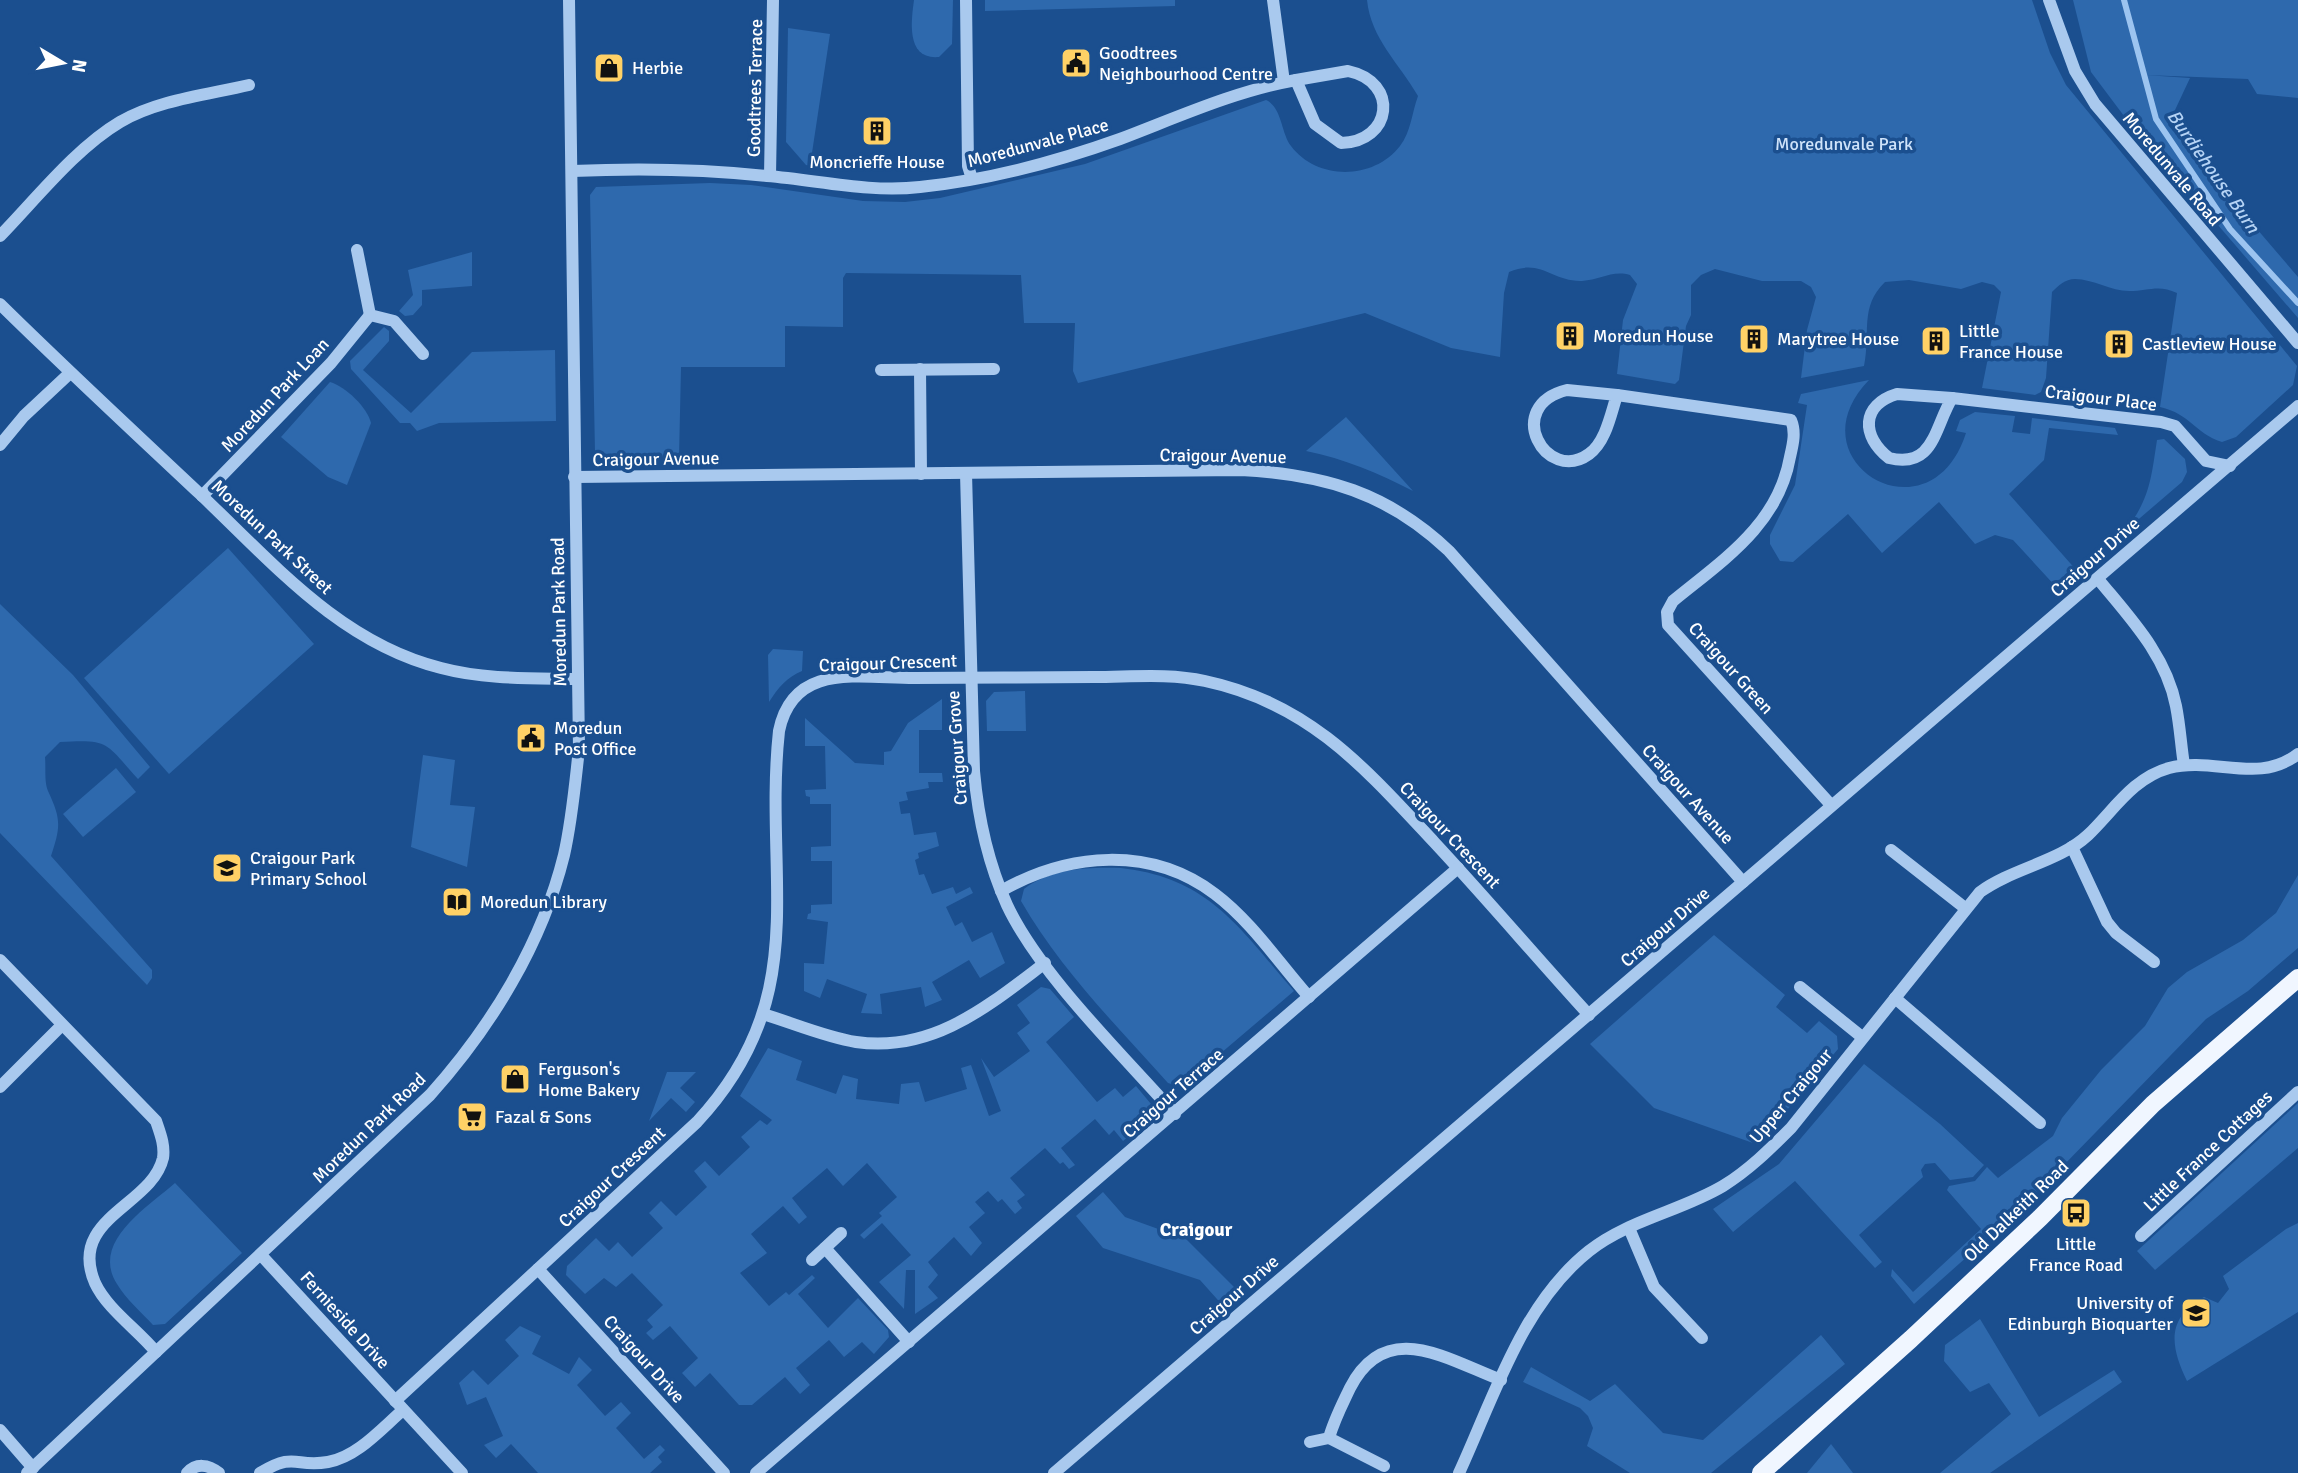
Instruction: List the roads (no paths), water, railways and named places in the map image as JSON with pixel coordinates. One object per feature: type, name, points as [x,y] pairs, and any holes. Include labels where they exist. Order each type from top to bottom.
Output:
[{"type":"main road","name":"Old Dalkeith Road","points":[[1761,1473],[1912,1339],[2040,1218],[2153,1104],[2298,978]]},
{"type":"street","name":"Moredun Park Road","points":[[30,1470],[430,1095],[468,1050],[512,982],[545,910],[564,853],[579,749],[569,0]]},
{"type":"street","name":"Goodtrees Terrace","points":[[770,176],[773,0]]},
{"type":"street","points":[[966,0],[968,166],[972,179]]},
{"type":"street","points":[[1273,0],[1290,81]]},
{"type":"street","name":"Moredunvale Road","points":[[2049,0],[2075,71],[2095,104],[2298,343]]},
{"type":"street","name":"Moredunvale Place","points":[[572,171],[684,170],[770,176],[872,189],[919,187],[1023,169],[1118,140],[1228,97],[1290,81],[1348,71],[1362,74],[1381,92],[1384,102],[1380,124],[1358,142],[1341,143],[1331,139],[1315,124],[1290,81]]},
{"type":"street","points":[[0,236],[95,140],[121,121],[157,107],[248,85]]},
{"type":"street","points":[[357,250],[370,315],[394,321],[423,354]]},
{"type":"street","name":"Moredun Park Street","points":[[0,304],[289,581],[355,631],[395,651],[440,668],[475,674],[578,679]]},
{"type":"street","name":"Moredun Park Loan","points":[[202,496],[331,363],[370,315]]},
{"type":"street","points":[[920,369],[921,474]]},
{"type":"street","points":[[881,370],[994,369]]},
{"type":"street","points":[[0,444],[70,373]]},
{"type":"street","name":"Craigour Green","points":[[1617,395],[1601,440],[1590,453],[1574,460],[1558,459],[1543,450],[1534,435],[1534,418],[1541,402],[1553,393],[1567,390],[1617,395],[1791,420],[1795,429],[1790,460],[1771,510],[1747,540],[1673,601],[1667,612],[1668,625],[1831,805]]},
{"type":"street","name":"Craigour Place","points":[[1952,398],[1927,451],[1915,459],[1888,458],[1869,437],[1868,423],[1873,410],[1884,398],[1898,394],[1952,398],[2161,422],[2175,426],[2206,461],[2230,466]]},
{"type":"street","name":"Craigour Drive","points":[[1054,1473],[2298,406]]},
{"type":"street","name":"Craigour Avenue","points":[[574,477],[1275,472],[1338,485],[1394,506],[1424,527],[1743,881]]},
{"type":"street","name":"Craigour Grove","points":[[966,473],[970,678],[976,795],[986,845],[1001,891],[1023,933],[1045,963],[1175,1114]]},
{"type":"street","points":[[2098,579],[2144,634],[2158,656],[2176,705],[2184,765]]},
{"type":"street","name":"Craigour Crescent","points":[[399,1405],[538,1269],[712,1106],[739,1068],[763,1014],[773,971],[778,921],[777,745],[783,713],[790,699],[801,688],[818,680],[1179,677],[1256,696],[1308,722],[1348,752],[1458,868],[1589,1016]]},
{"type":"street","name":"Upper Craigour","points":[[1459,1473],[1501,1380],[1532,1320],[1558,1278],[1591,1249],[1629,1228],[1721,1187],[1757,1162],[1791,1128],[1965,908],[1998,879],[2073,847],[2132,789],[2151,775],[2184,765],[2252,771],[2269,769],[2298,754]]},
{"type":"street","points":[[2073,847],[2107,922],[2116,933],[2154,962]]},
{"type":"street","points":[[1891,850],[1965,908]]},
{"type":"street","points":[[1001,891],[1042,872],[1090,860],[1124,859],[1160,867],[1195,881],[1226,903],[1309,997]]},
{"type":"street","name":"Craigour Terrace","points":[[756,1473],[1458,868]]},
{"type":"street","points":[[0,960],[156,1121],[162,1137],[162,1161],[155,1175],[100,1228],[92,1243],[90,1258],[96,1285],[156,1352]]},
{"type":"street","points":[[763,1014],[856,1042],[896,1043],[949,1029],[976,1014],[1045,963]]},
{"type":"street","points":[[1800,987],[1862,1037]]},
{"type":"street","points":[[1895,998],[2040,1123]]},
{"type":"street","points":[[0,1087],[62,1025]]},
{"type":"street","name":"Little France Cottages","points":[[2141,1236],[2298,1092]]},
{"type":"street","points":[[1629,1228],[1654,1287],[1702,1338]]},
{"type":"street","points":[[812,1260],[841,1233]]},
{"type":"street","points":[[825,1248],[909,1342]]},
{"type":"street","name":"Fernieside Drive","points":[[261,1255],[462,1473]]},
{"type":"street","name":"Craigour Drive","points":[[538,1269],[724,1473]]},
{"type":"street","points":[[1329,1438],[1334,1420],[1367,1363],[1397,1347],[1435,1354],[1501,1380]]},
{"type":"street","points":[[260,1473],[286,1459],[325,1463],[342,1458],[360,1448],[399,1405]]},
{"type":"street","points":[[0,1430],[30,1470]]},
{"type":"street","points":[[1310,1442],[1329,1438],[1384,1466]]},
{"type":"street","points":[[187,1473],[198,1465],[205,1465],[219,1473]]},
{"type":"waterway","name":"Burdiehouse Burn","points":[[2124,0],[2156,119],[2230,229],[2298,303]]},
{"type":"place","name":"Goodtrees Neighbourhood Centre","points":[[1076,63]]},
{"type":"place","name":"Herbie","points":[[609,68]]},
{"type":"place","name":"Moncrieffe House","points":[[877,131]]},
{"type":"place","name":"Moredun House","points":[[1570,336]]},
{"type":"place","name":"Marytree House","points":[[1754,339]]},
{"type":"place","name":"Little France House","points":[[1936,341]]},
{"type":"place","name":"Castleview House","points":[[2119,344]]},
{"type":"place","name":"Moredun Post Office","points":[[531,738]]},
{"type":"place","name":"Craigour Park Primary School","points":[[227,868]]},
{"type":"place","name":"Moredun Library","points":[[457,902]]},
{"type":"place","name":"Ferguson's Home Bakery","points":[[515,1079]]},
{"type":"place","name":"Fazal & Sons","points":[[472,1117]]},
{"type":"place","name":"Little France Road","points":[[2076,1213]]},
{"type":"place","name":"University of Edinburgh Bioquarter","points":[[2196,1313]]},
{"type":"district","name":"Craigour","points":[[1196,1229]]},
{"type":"park label","name":"Moredunvale Park","points":[[1844,144]]}]
